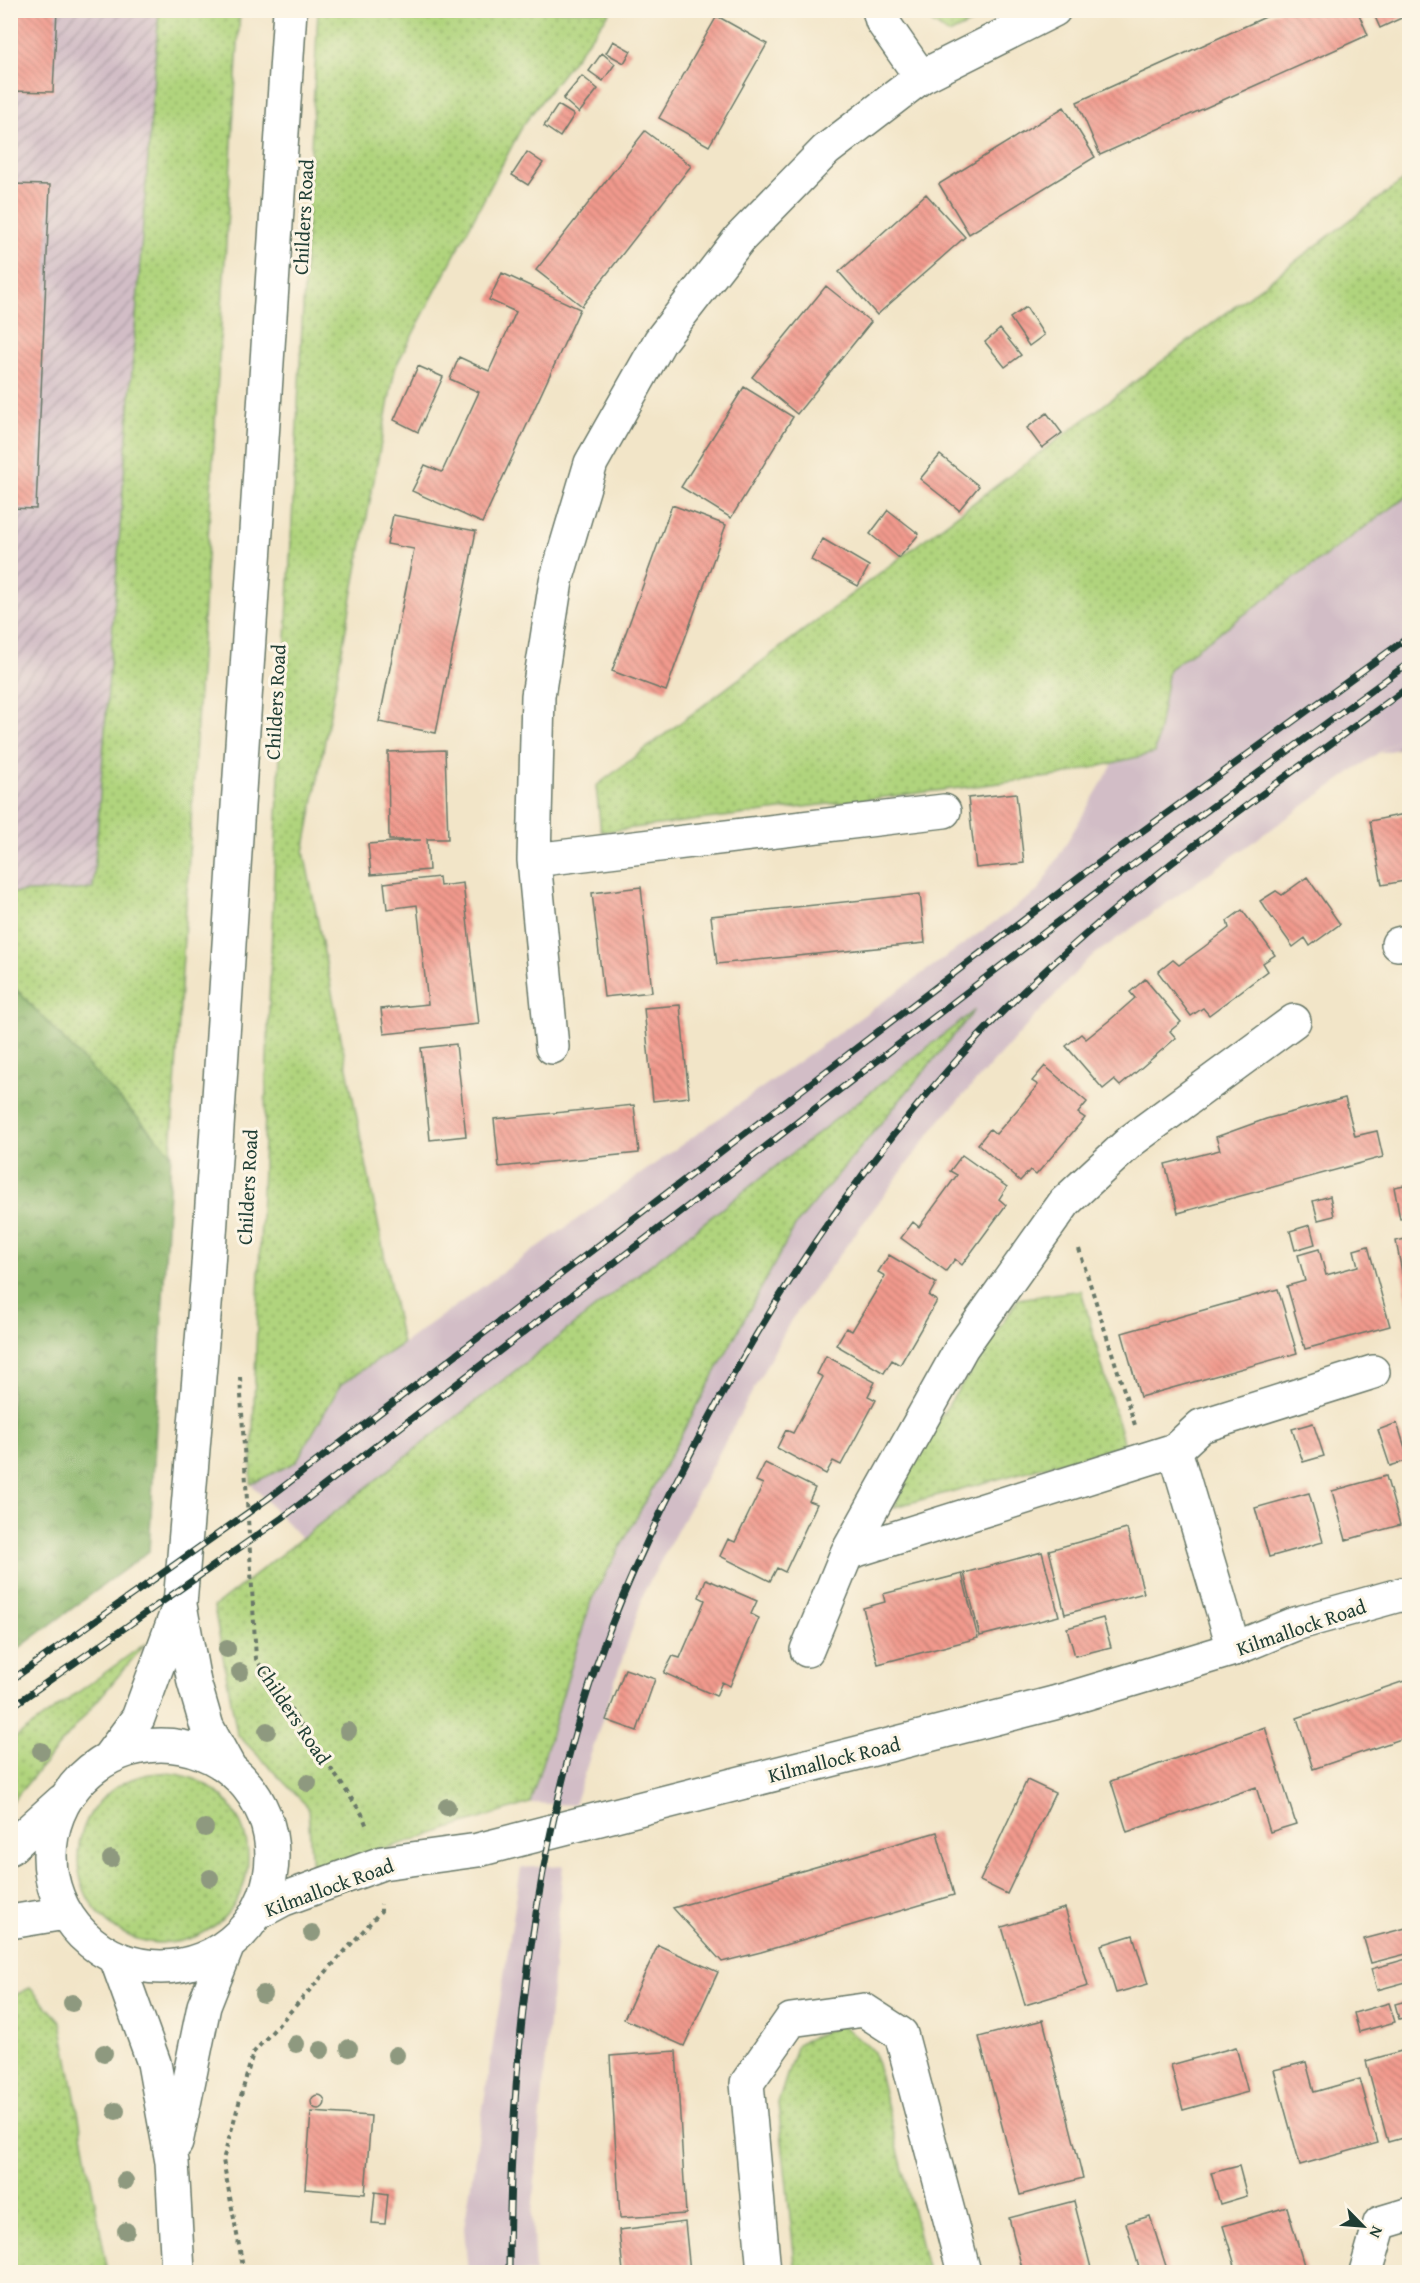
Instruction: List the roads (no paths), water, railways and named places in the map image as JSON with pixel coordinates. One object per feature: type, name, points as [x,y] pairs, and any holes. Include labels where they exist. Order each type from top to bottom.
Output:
[{"type":"street","name":"Childers Road","points":[[230,1769],[207,1727],[194,1682],[180,1604],[207,1281],[290,10]]},
{"type":"street","points":[[879,10],[882,21],[921,76]]},
{"type":"street","points":[[552,1047],[534,860],[538,696],[556,581],[591,463],[660,341],[740,238],[826,150],[921,76],[1054,10]]},
{"type":"street","points":[[534,860],[944,811]]},
{"type":"street","points":[[807,1650],[847,1553],[962,1347],[1065,1202],[1132,1140],[1294,1021]]},
{"type":"street","points":[[847,1553],[1160,1455],[1201,1426],[1373,1372]]},
{"type":"street","points":[[1160,1455],[1234,1649]]},
{"type":"street","name":"Kilmallock Road","points":[[256,1914],[284,1899],[382,1863],[478,1850],[1054,1703],[1234,1649],[1295,1624],[1410,1592]]},
{"type":"street","name":"Childers Road","points":[[110,1757],[138,1718],[180,1604]]},
{"type":"street","points":[[10,1848],[67,1798],[91,1769],[110,1757],[132,1748],[155,1745],[183,1747],[209,1755],[230,1769],[248,1786],[263,1812],[272,1845],[271,1875],[256,1914],[228,1945],[207,1957],[184,1965],[142,1965],[116,1958],[83,1935],[65,1913],[54,1886],[50,1857],[52,1827],[67,1798]]},
{"type":"street","points":[[10,1922],[65,1913]]},
{"type":"street","points":[[172,2162],[186,2084],[204,2006],[228,1945]]},
{"type":"street","points":[[116,1958],[154,2063],[172,2162],[178,2272]]},
{"type":"street","points":[[764,2272],[747,2083],[791,2020],[864,2010],[902,2034],[964,2272]]},
{"type":"street","points":[[1365,2272],[1380,2223],[1410,2214]]},
{"type":"railway","points":[[10,1681],[266,1500],[1089,870],[1410,636]]},
{"type":"railway","points":[[10,1708],[282,1518],[1127,869],[1410,662]]},
{"type":"railway","points":[[509,2272],[514,2125],[527,1975],[552,1826],[569,1754],[601,1651],[627,1587],[671,1492],[736,1369],[810,1250],[850,1193],[892,1137],[983,1032],[1032,983],[1122,903],[1216,828],[1410,686]]}]
